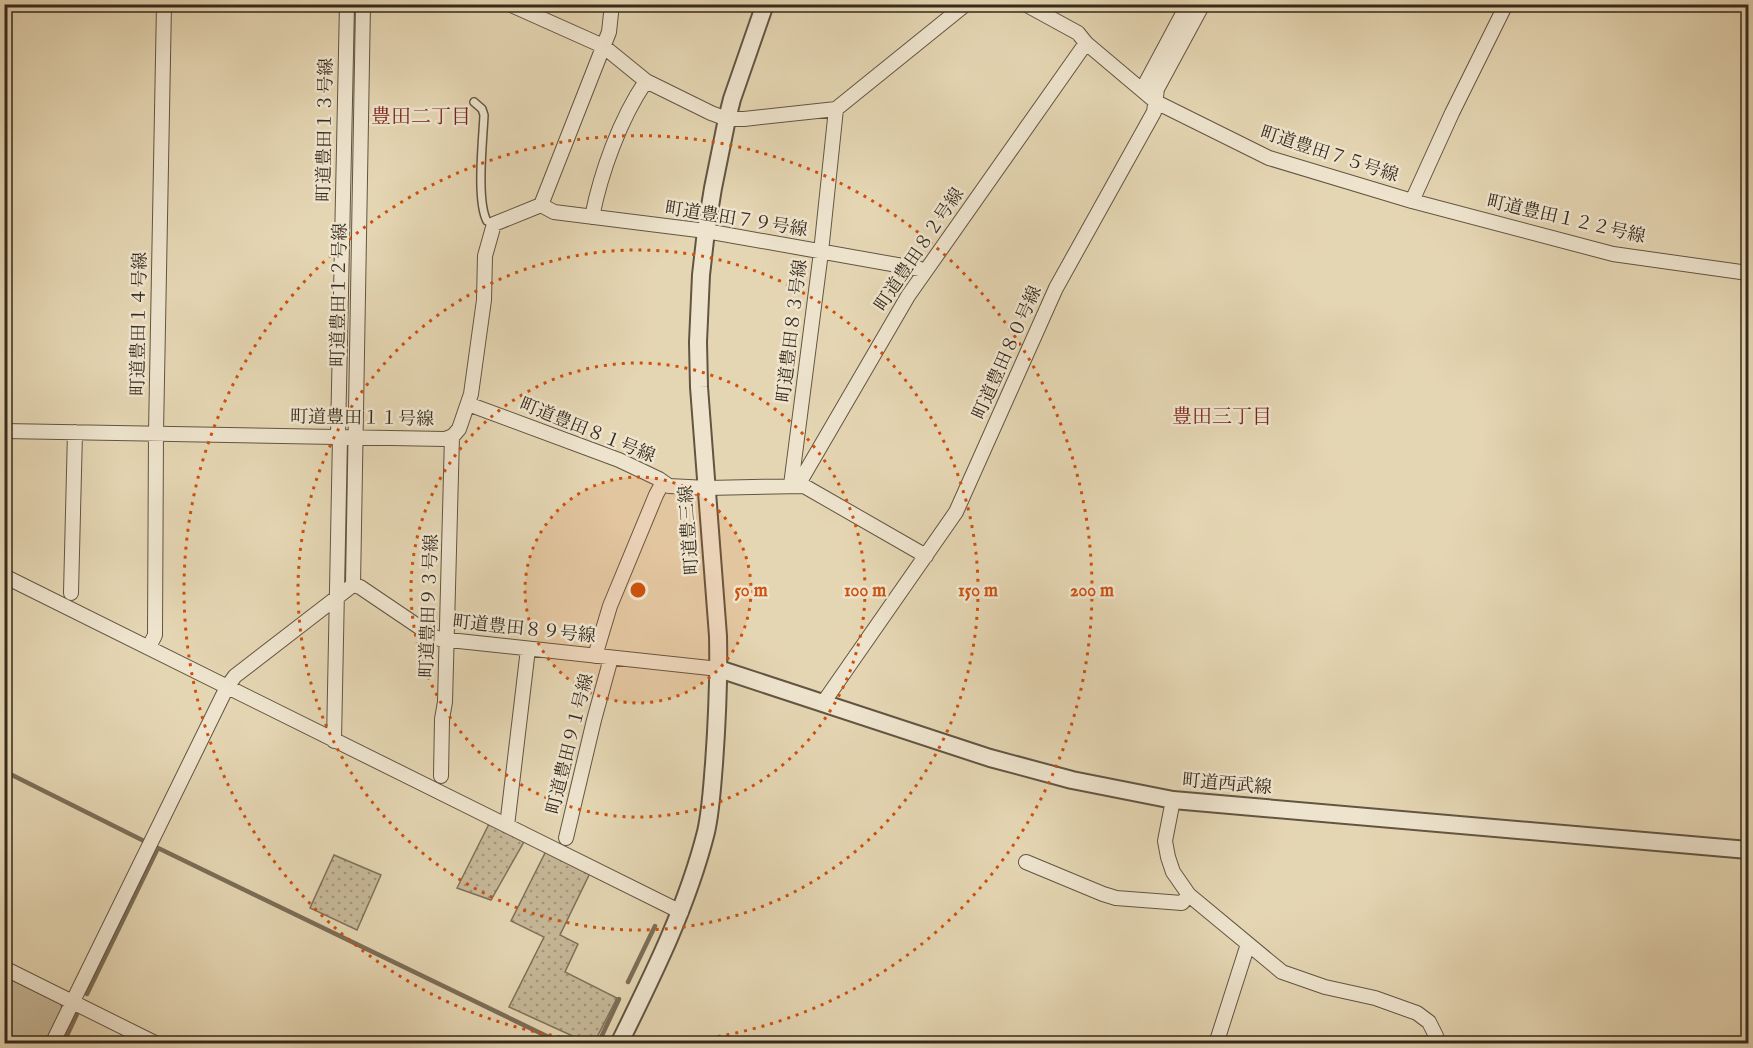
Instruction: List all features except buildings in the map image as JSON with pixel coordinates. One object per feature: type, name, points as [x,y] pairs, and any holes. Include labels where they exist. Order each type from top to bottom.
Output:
[{"type":"street","name":"町道豊田１４号線","points":[[150,645],[155,635],[156,434],[164,4]]},
{"type":"street","name":"町道豊田１３号線","points":[[346,591],[339,437],[347,4]]},
{"type":"street","name":"町道豊田１２号線","points":[[346,591],[355,437],[363,4]]},
{"type":"street","points":[[509,4],[603,46],[646,81],[727,119],[836,109],[966,4]]},
{"type":"street","points":[[494,224],[541,205],[609,32],[612,4]]},
{"type":"street","name":"町道豊三線","points":[[619,1044],[681,912],[706,831],[713,767],[719,669],[699,387],[699,300],[706,231],[727,119],[765,4]]},
{"type":"street","points":[[1142,90],[1188,4]]},
{"type":"street","name":"町道豊田８０号線","points":[[823,703],[963,501],[1056,288],[1154,112],[1157,89],[1203,4]]},
{"type":"street","name":"町道豊田７５号線","points":[[1026,5],[1078,33],[1086,43],[1156,102],[1269,158],[1412,201],[1506,4]]},
{"type":"street","name":"町道豊田８２号線","points":[[794,485],[908,296],[1086,43]]},
{"type":"street","points":[[592,217],[598,189],[613,147],[646,81]]},
{"type":"street","name":"町道豊田８３号線","points":[[794,485],[836,109]]},
{"type":"street","name":"町道豊田１２２号線","points":[[1412,201],[1612,254],[1749,273]]},
{"type":"street","name":"町道豊田７９号線","points":[[541,205],[554,212],[706,231],[920,269],[924,273]]},
{"type":"street","name":"町道豊田１１号線","points":[[4,431],[445,439],[459,429],[468,404],[480,336],[485,256],[494,224]]},
{"type":"street","name":"町道豊田８１号線","points":[[468,404],[619,460],[669,486],[707,488],[804,486],[926,556]]},
{"type":"street","points":[[71,593],[75,432]]},
{"type":"street","name":"町道豊田９３号線","points":[[441,776],[452,436]]},
{"type":"street","points":[[595,656],[610,606],[663,482]]},
{"type":"street","points":[[4,576],[150,645],[681,912]]},
{"type":"street","name":"町道豊田８９号線","points":[[346,591],[360,586],[434,637],[447,640],[719,669]]},
{"type":"street","points":[[52,1044],[229,685],[235,676],[346,591]]},
{"type":"street","points":[[339,740],[346,591]]},
{"type":"street","points":[[508,824],[528,649]]},
{"type":"street","name":"町道豊田９１号線","points":[[566,838],[611,658]]},
{"type":"street","name":"町道西武線","points":[[719,669],[990,758],[1084,783],[1173,800],[1749,850]]},
{"type":"street","points":[[1173,800],[1165,841],[1173,872],[1189,896],[1282,972],[1325,987],[1375,998],[1417,1013],[1430,1022],[1436,1036],[1436,1044]]},
{"type":"street","points":[[1026,862],[1116,898],[1182,903],[1189,896]]},
{"type":"street","points":[[1216,1044],[1248,944]]},
{"type":"street","points":[[4,968],[157,1044]]},
{"type":"lane","points":[[474,102],[482,109],[484,115],[481,174],[484,215],[487,221],[494,224]]},
{"type":"shaded area","points":[[490,822],[525,840],[491,900],[457,888]]},
{"type":"shaded area","points":[[546,851],[590,873],[560,935],[578,944],[565,972],[617,998],[594,1043],[588,1043],[509,1007],[544,937],[511,921]]},
{"type":"shaded area","points":[[334,855],[381,875],[357,930],[310,908]]},
{"type":"shaded area","points":[[4,976],[61,1004],[62,1010],[45,1043],[5,1043]]},
{"type":"waterway","points":[[4,771],[142,840]]},
{"type":"waterway","points":[[87,994],[158,848],[563,1044]]},
{"type":"waterway","points":[[628,982],[655,926]]},
{"type":"waterway","points":[[598,1044],[619,999]]},
{"type":"waterway","points":[[63,1044],[77,1014]]},
{"type":"district","name":"豊田二丁目","points":[[421,117]]},
{"type":"district","name":"豊田三丁目","points":[[1222,417]]}]
